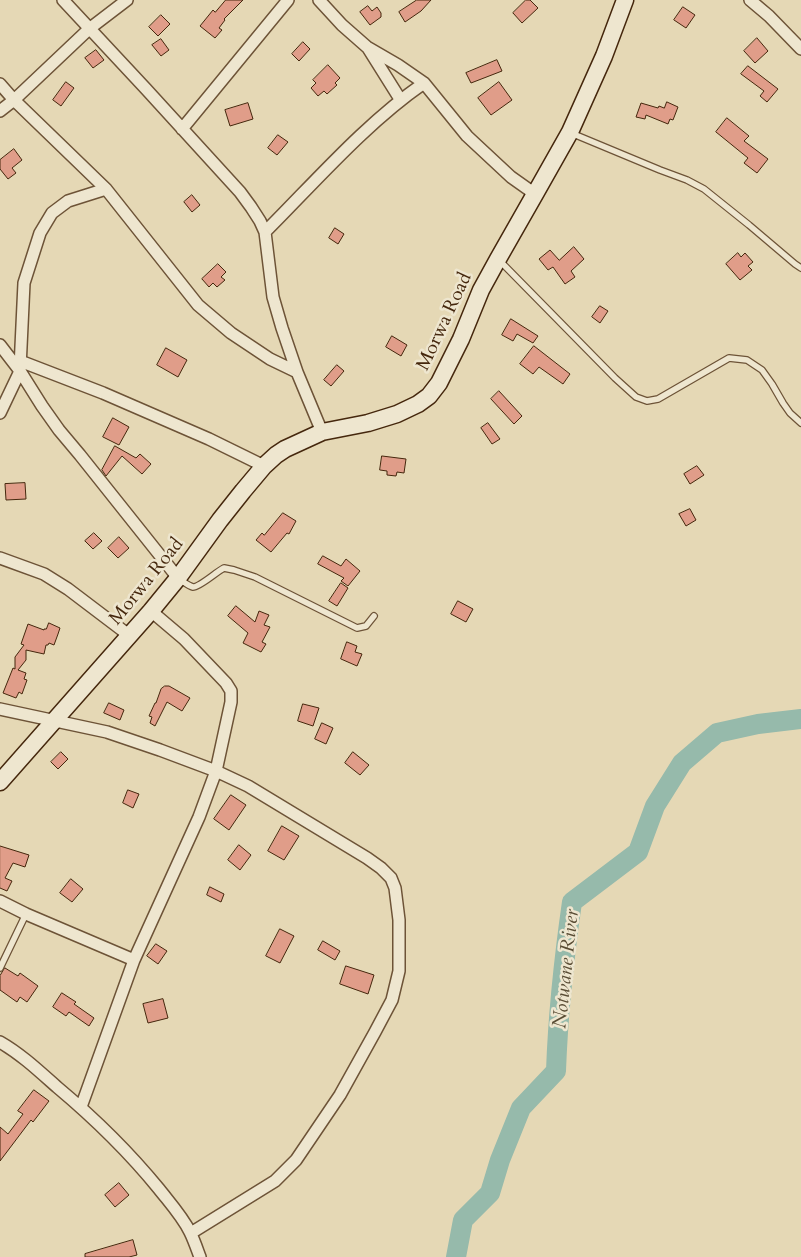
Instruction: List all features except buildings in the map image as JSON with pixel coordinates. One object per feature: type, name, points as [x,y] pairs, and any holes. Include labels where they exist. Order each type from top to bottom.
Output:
[{"type":"main road","name":"Morwa Road","points":[[0,782],[130,636],[178,578],[220,520],[264,466],[276,455],[322,432],[385,419],[397,414],[418,404],[439,383],[450,363],[481,290],[570,132],[604,56],[625,0]]},
{"type":"street","points":[[63,0],[251,206],[265,232],[274,296],[282,328],[297,372],[322,432]]},
{"type":"street","points":[[0,111],[90,29],[127,0]]},
{"type":"street","points":[[182,129],[288,0]]},
{"type":"street","points":[[319,0],[342,25],[367,47],[424,83],[467,136],[511,177],[535,194]]},
{"type":"street","points":[[750,0],[769,16],[801,49]]},
{"type":"street","points":[[367,47],[400,99]]},
{"type":"street","points":[[265,232],[378,118],[400,99],[424,83]]},
{"type":"street","points":[[0,84],[14,100],[106,189],[198,305],[231,333],[270,359],[297,372]]},
{"type":"street","points":[[0,413],[20,366],[24,283],[40,233],[52,213],[68,201],[106,189]]},
{"type":"street","points":[[0,345],[20,366],[59,430],[178,578]]},
{"type":"street","points":[[20,366],[102,393],[209,438],[264,466]]},
{"type":"street","points":[[0,558],[44,574],[68,589],[130,636]]},
{"type":"street","points":[[81,1108],[134,960],[199,817],[216,771],[231,702],[231,691],[226,683],[184,639],[151,611]]},
{"type":"street","points":[[0,709],[107,732],[216,771],[248,786],[368,858],[391,878],[395,888],[399,971],[392,1000],[340,1096],[296,1160],[275,1181],[191,1233]]},
{"type":"street","points":[[0,901],[134,960]]},
{"type":"street","points":[[0,1042],[81,1108],[140,1166],[176,1210],[191,1233],[200,1257]]},
{"type":"lane","points":[[570,132],[651,167],[687,180],[704,189],[801,268]]},
{"type":"lane","points":[[498,259],[636,397],[647,401],[658,399],[729,358],[747,360],[762,370],[782,403],[801,423]]},
{"type":"lane","points":[[178,578],[194,587],[224,568],[255,577],[357,628],[366,626],[374,616]]},
{"type":"lane","points":[[0,968],[26,914]]},
{"type":"waterway","name":"Notwane River","points":[[456,1257],[463,1220],[490,1193],[500,1160],[521,1108],[556,1071],[558,1028],[572,902],[638,852],[655,806],[682,763],[717,733],[758,724],[801,719]]}]
